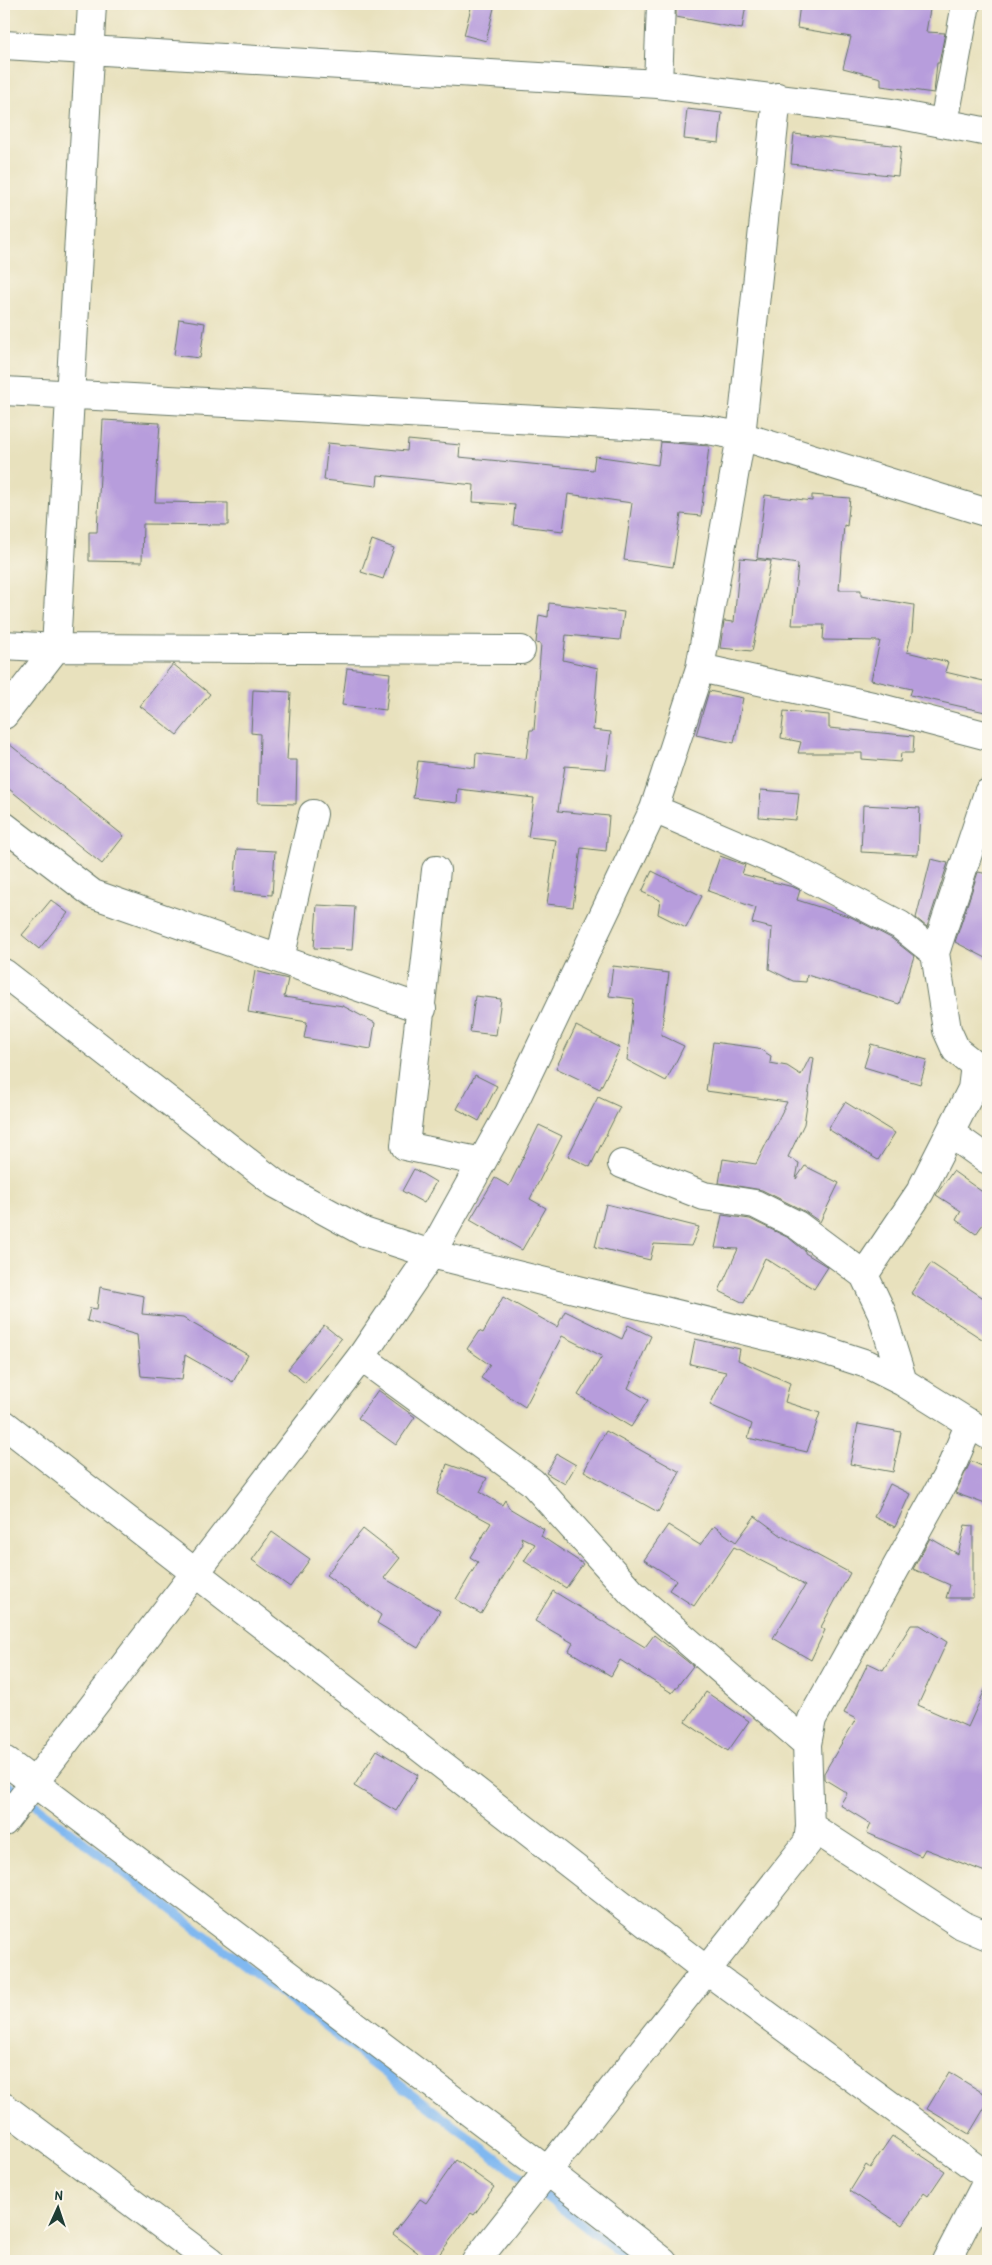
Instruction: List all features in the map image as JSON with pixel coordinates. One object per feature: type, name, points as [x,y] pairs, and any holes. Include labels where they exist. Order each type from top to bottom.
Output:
[{"type":"street","points":[[4,715],[56,648],[92,4]]},
{"type":"street","points":[[658,84],[662,4]]},
{"type":"street","points":[[944,123],[966,4]]},
{"type":"street","points":[[4,45],[658,84],[777,97],[891,113],[988,132]]},
{"type":"street","points":[[8,1817],[361,1357],[432,1254],[509,1112],[654,809],[700,668],[741,436],[777,97]]},
{"type":"street","points":[[4,391],[702,429],[741,436],[988,513]]},
{"type":"street","points":[[4,645],[56,648],[521,650]]},
{"type":"street","points":[[700,668],[876,707],[988,736]]},
{"type":"street","points":[[864,1276],[920,1192],[972,1089],[975,1066],[956,1050],[947,1030],[935,953],[988,793]]},
{"type":"street","points":[[654,809],[787,866],[900,925],[935,953]]},
{"type":"street","points":[[280,959],[313,814]]},
{"type":"street","points":[[4,826],[93,894],[422,1009]]},
{"type":"street","points":[[436,870],[406,1146],[482,1162]]},
{"type":"street","points":[[4,973],[276,1184],[364,1232],[432,1254],[824,1350],[867,1364],[903,1382],[979,1429],[949,1472],[812,1719],[807,1744],[810,1826],[808,1842],[546,2170],[476,2261]]},
{"type":"street","points":[[950,1133],[988,1160]]},
{"type":"street","points":[[622,1164],[704,1196],[755,1204],[798,1226],[864,1276],[880,1311],[903,1382]]},
{"type":"street","points":[[361,1357],[532,1482],[632,1593],[807,1744]]},
{"type":"street","points":[[4,1424],[706,1970],[988,2179],[946,2261]]},
{"type":"street","points":[[4,1760],[34,1785],[546,2170],[663,2261]]},
{"type":"street","points":[[810,1826],[962,1924],[988,1936]]},
{"type":"street","points":[[4,2107],[210,2261]]},
{"type":"building","points":[[472,4],[495,4],[486,41],[464,35]]},
{"type":"building","points":[[676,4],[746,4],[742,29],[676,17]]},
{"type":"building","points":[[800,4],[931,4],[926,32],[945,33],[939,63],[937,63],[934,93],[881,86],[881,78],[843,68],[851,37],[797,28]]},
{"type":"building","points":[[687,109],[722,113],[719,143],[684,139]]},
{"type":"building","points":[[794,134],[901,146],[898,176],[791,164]]},
{"type":"building","points":[[179,319],[205,323],[200,358],[174,355]]},
{"type":"building","points":[[103,420],[160,423],[155,502],[228,503],[228,525],[143,524],[142,562],[89,561],[89,532],[97,532]]},
{"type":"building","points":[[408,440],[460,445],[459,457],[593,470],[595,456],[658,465],[661,442],[709,446],[701,516],[681,514],[673,567],[624,560],[632,503],[568,494],[563,531],[513,525],[515,505],[473,502],[474,485],[378,475],[377,486],[324,480],[328,443],[407,451]]},
{"type":"building","points":[[765,495],[812,501],[812,495],[850,498],[847,526],[844,525],[839,590],[861,590],[861,596],[914,605],[912,633],[907,652],[948,662],[945,672],[988,682],[985,712],[910,695],[912,689],[871,680],[880,641],[823,640],[824,625],[792,625],[798,564],[757,558]]},
{"type":"building","points":[[372,540],[394,548],[383,579],[361,572]]},
{"type":"building","points":[[740,558],[771,561],[752,651],[720,648],[724,621],[734,622]]},
{"type":"building","points":[[549,603],[624,612],[620,640],[566,635],[563,660],[598,668],[593,730],[611,732],[606,769],[565,766],[558,811],[609,816],[606,851],[581,848],[573,907],[547,904],[556,840],[528,837],[534,798],[458,789],[457,803],[413,798],[418,761],[475,768],[476,753],[526,759],[530,730],[534,730],[541,644],[536,643],[539,615],[548,617]]},
{"type":"building","points":[[173,664],[210,694],[177,735],[140,706]]},
{"type":"building","points":[[347,668],[390,673],[386,710],[342,705]]},
{"type":"building","points":[[253,690],[291,692],[287,760],[297,760],[296,804],[258,803],[260,734],[251,733]]},
{"type":"building","points":[[709,691],[743,698],[734,743],[696,735]]},
{"type":"building","points":[[784,711],[829,715],[829,728],[914,736],[913,753],[901,753],[900,762],[862,759],[862,753],[798,753],[801,742],[781,738]]},
{"type":"building","points":[[4,740],[124,836],[102,864],[4,785]]},
{"type":"building","points":[[761,790],[799,793],[796,820],[759,817]]},
{"type":"building","points":[[863,805],[920,808],[918,855],[861,852]]},
{"type":"building","points":[[237,849],[275,851],[272,895],[234,892]]},
{"type":"building","points":[[720,856],[745,865],[742,874],[800,890],[797,900],[851,917],[891,938],[914,956],[899,1004],[807,975],[806,982],[793,981],[769,969],[772,928],[752,923],[756,908],[708,891]]},
{"type":"building","points":[[931,859],[948,863],[927,927],[916,918]]},
{"type":"building","points":[[652,871],[702,896],[686,928],[658,914],[660,900],[642,892]]},
{"type":"building","points":[[978,872],[988,874],[988,959],[955,942]]},
{"type":"building","points":[[51,900],[68,913],[39,949],[22,935]]},
{"type":"building","points":[[317,905],[355,907],[352,950],[314,948]]},
{"type":"building","points":[[613,966],[669,973],[661,1035],[684,1046],[666,1081],[627,1060],[634,999],[609,996]]},
{"type":"building","points":[[255,971],[288,979],[284,997],[343,1006],[375,1023],[371,1049],[304,1038],[307,1022],[248,1012]]},
{"type":"building","points":[[475,996],[501,999],[496,1035],[470,1032]]},
{"type":"building","points":[[576,1026],[620,1048],[600,1089],[556,1068]]},
{"type":"building","points":[[713,1042],[758,1048],[771,1056],[770,1063],[787,1066],[801,1075],[810,1057],[814,1058],[804,1124],[788,1157],[799,1163],[796,1179],[805,1166],[839,1183],[820,1222],[804,1211],[762,1190],[719,1183],[723,1159],[756,1164],[787,1102],[706,1091]]},
{"type":"building","points":[[871,1044],[927,1060],[920,1084],[864,1067]]},
{"type":"building","points":[[475,1075],[497,1086],[479,1121],[457,1109]]},
{"type":"building","points":[[598,1097],[620,1107],[590,1167],[568,1156]]},
{"type":"building","points":[[845,1102],[895,1133],[878,1160],[828,1129]]},
{"type":"building","points":[[539,1125],[562,1136],[530,1199],[546,1208],[522,1250],[470,1220],[495,1178],[509,1186]]},
{"type":"building","points":[[414,1169],[436,1182],[424,1203],[402,1191]]},
{"type":"building","points":[[953,1171],[988,1196],[988,1217],[976,1234],[956,1220],[961,1211],[936,1195]]},
{"type":"building","points":[[606,1204],[699,1227],[691,1246],[654,1244],[650,1260],[595,1247]]},
{"type":"building","points":[[722,1215],[750,1219],[789,1238],[805,1253],[828,1267],[814,1289],[765,1258],[744,1303],[719,1291],[738,1249],[715,1248]]},
{"type":"building","points":[[931,1263],[988,1301],[988,1343],[911,1293]]},
{"type":"building","points":[[100,1287],[144,1296],[142,1314],[183,1318],[248,1355],[233,1382],[185,1355],[182,1380],[141,1376],[137,1335],[87,1321],[90,1308],[97,1309]]},
{"type":"building","points":[[503,1297],[557,1327],[565,1311],[622,1339],[628,1325],[651,1336],[628,1388],[648,1400],[631,1427],[578,1395],[602,1356],[562,1336],[525,1407],[481,1378],[490,1365],[467,1349],[479,1331],[483,1333]]},
{"type":"building","points":[[324,1325],[341,1339],[305,1383],[288,1369]]},
{"type":"building","points":[[695,1339],[740,1349],[738,1360],[790,1383],[785,1402],[820,1413],[807,1452],[748,1438],[752,1424],[710,1405],[726,1372],[690,1364]]},
{"type":"building","points":[[378,1390],[415,1417],[396,1445],[358,1418]]},
{"type":"building","points":[[858,1424],[901,1432],[893,1472],[850,1464]]},
{"type":"building","points":[[606,1431],[680,1472],[658,1512],[584,1471]]},
{"type":"building","points":[[557,1454],[576,1465],[565,1484],[546,1473]]},
{"type":"building","points":[[971,1461],[988,1469],[988,1505],[955,1493]]},
{"type":"building","points":[[447,1464],[487,1478],[480,1492],[502,1505],[505,1500],[509,1508],[544,1529],[541,1536],[583,1564],[566,1588],[524,1561],[535,1544],[521,1537],[523,1544],[481,1614],[456,1599],[478,1562],[470,1557],[491,1523],[437,1494]]},
{"type":"building","points":[[890,1484],[910,1494],[895,1527],[874,1517]]},
{"type":"building","points":[[755,1516],[782,1536],[850,1573],[821,1627],[825,1630],[811,1660],[773,1638],[805,1586],[787,1574],[734,1547],[694,1606],[669,1590],[676,1580],[644,1560],[668,1525],[700,1545],[714,1526],[736,1542]]},
{"type":"building","points":[[965,1525],[973,1526],[973,1598],[946,1598],[950,1585],[913,1569],[930,1538],[958,1554]]},
{"type":"building","points":[[363,1529],[400,1558],[384,1578],[440,1611],[418,1648],[377,1623],[381,1615],[326,1575]]},
{"type":"building","points":[[272,1532],[310,1559],[290,1587],[252,1560]]},
{"type":"building","points":[[553,1591],[645,1647],[654,1635],[693,1666],[672,1693],[620,1660],[611,1676],[569,1651],[573,1643],[535,1621]]},
{"type":"building","points":[[911,1625],[920,1625],[947,1642],[918,1705],[968,1727],[988,1683],[988,1873],[925,1849],[921,1856],[867,1833],[871,1824],[840,1805],[847,1793],[824,1779],[824,1773],[856,1719],[844,1713],[868,1663],[883,1670]]},
{"type":"building","points":[[706,1692],[749,1721],[728,1751],[685,1722]]},
{"type":"building","points":[[377,1750],[418,1775],[396,1811],[354,1786]]},
{"type":"building","points":[[949,2072],[988,2096],[988,2102],[969,2134],[927,2109]]},
{"type":"building","points":[[892,2136],[945,2171],[928,2196],[924,2193],[902,2225],[850,2191],[866,2165],[870,2168]]},
{"type":"building","points":[[456,2160],[494,2187],[474,2215],[471,2213],[434,2261],[429,2261],[393,2234],[420,2199],[426,2203]]},
{"type":"waterway","points":[[4,1781],[630,2261]]}]
